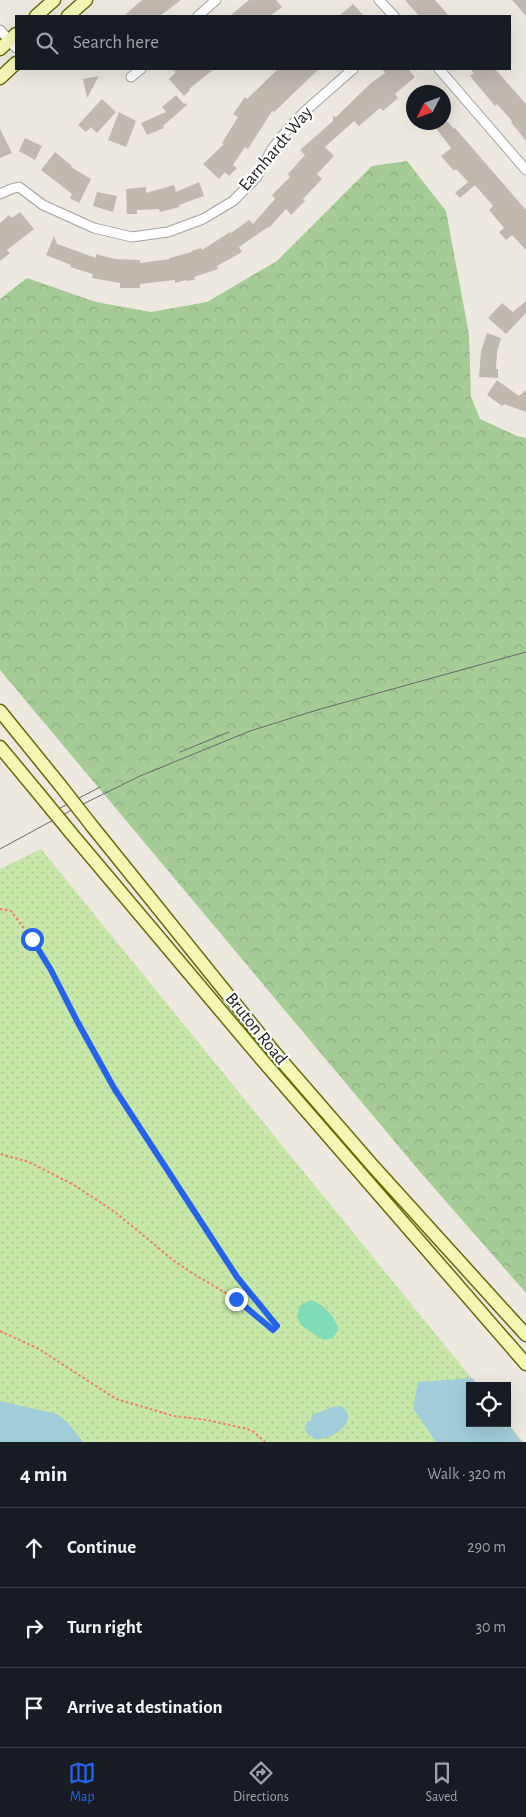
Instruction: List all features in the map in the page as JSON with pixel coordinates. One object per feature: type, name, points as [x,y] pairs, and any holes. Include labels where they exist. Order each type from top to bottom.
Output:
[{"type":"main road","points":[[37,15],[54,0]]},
{"type":"main road","points":[[69,15],[86,0]]},
{"type":"main road","points":[[0,78],[15,64]]},
{"type":"main road","name":"Bruton Road","points":[[0,711],[274,1052],[372,1165],[526,1335]]},
{"type":"main road","name":"Bruton Road","points":[[0,747],[263,1061],[526,1364]]},
{"type":"main road","points":[[362,1175],[372,1165]]},
{"type":"street","points":[[199,15],[216,0]]},
{"type":"street","points":[[379,0],[393,15]]},
{"type":"street","points":[[0,30],[10,43]]},
{"type":"street","points":[[131,78],[140,70]]},
{"type":"street","name":"Earnhardt Way","points":[[0,194],[11,188],[19,187],[43,205],[94,228],[132,237],[168,232],[203,220],[232,201],[256,178],[272,149],[288,128],[351,70]]},
{"type":"street","points":[[440,70],[526,170]]},
{"type":"path","points":[[0,909],[11,911],[32,939],[51,970],[114,1088],[237,1277],[277,1326],[273,1330],[236,1299],[179,1265],[114,1212],[74,1184],[29,1162],[0,1154]]},
{"type":"path","points":[[0,1331],[39,1350],[116,1399],[174,1416],[207,1420],[247,1429],[254,1432],[265,1442]]},
{"type":"green space","points":[[407,161],[446,211],[469,334],[471,397],[480,419],[517,436],[526,438],[526,1293],[421,1173],[0,670],[0,299],[27,278],[96,302],[151,312],[207,302],[277,261],[372,166]]},
{"type":"green space","points":[[41,849],[475,1382],[466,1382],[466,1427],[511,1427],[523,1442],[0,1442],[0,869]]},
{"type":"green space","points":[[311,1300],[324,1308],[335,1321],[338,1330],[333,1338],[324,1340],[301,1325],[297,1317],[300,1305]]},
{"type":"water","points":[[473,1378],[476,1382],[466,1382],[466,1427],[510,1427],[522,1442],[436,1442],[413,1408],[418,1382]]},
{"type":"water","points":[[0,1401],[57,1414],[68,1423],[83,1442],[0,1442]]},
{"type":"water","points":[[341,1406],[347,1411],[348,1417],[342,1429],[322,1439],[315,1439],[308,1435],[305,1428],[306,1423],[311,1420],[312,1415]]},
{"type":"building","points":[[142,0],[181,0],[161,15],[125,15]]},
{"type":"building","points":[[249,0],[276,0],[282,7],[271,15],[231,15]]},
{"type":"building","points":[[405,0],[435,0],[448,15],[418,15]]},
{"type":"building","points":[[512,0],[526,0],[526,16]]},
{"type":"building","points":[[353,4],[363,15],[340,15]]},
{"type":"building","points":[[173,70],[213,70],[189,89],[184,96],[169,79],[176,72]]},
{"type":"building","points":[[277,70],[318,70],[274,112],[272,111],[248,149],[245,147],[233,165],[237,168],[229,176],[225,172],[219,179],[203,164],[224,144],[222,143],[238,117],[233,114],[245,97],[247,99]]},
{"type":"building","points":[[383,70],[409,70],[415,77],[395,94],[398,98],[383,111],[380,108],[359,126],[354,121],[325,147],[334,156],[317,174],[322,179],[303,199],[305,201],[291,215],[286,209],[269,228],[239,247],[242,252],[217,266],[218,269],[194,277],[195,280],[175,283],[175,280],[140,284],[140,288],[120,288],[120,283],[92,278],[93,274],[70,267],[71,265],[46,255],[54,236],[57,244],[96,258],[96,254],[115,259],[140,260],[140,263],[170,259],[201,248],[202,250],[249,220],[253,224],[275,199],[272,195],[290,177],[288,174],[305,155],[300,150],[333,121],[333,116],[336,117],[371,83],[385,73]]},
{"type":"building","points":[[471,70],[496,70],[526,104],[526,141],[512,121],[497,104],[495,106],[470,76],[474,73]]},
{"type":"building","points":[[99,76],[87,98],[83,79]]},
{"type":"building","points":[[176,95],[187,105],[163,126],[164,128],[147,135],[141,123],[166,112],[162,107]]},
{"type":"building","points":[[102,99],[116,112],[97,133],[91,127],[86,132],[78,125]]},
{"type":"building","points":[[119,112],[136,121],[126,147],[108,140]]},
{"type":"building","points":[[451,126],[455,128],[526,210],[526,250],[512,235],[506,240],[499,232],[504,228],[489,210],[493,206],[475,185],[460,198],[455,193],[468,182],[456,169],[454,171],[441,156],[451,148],[437,130],[451,130]]},
{"type":"building","points":[[0,129],[12,153],[0,158]]},
{"type":"building","points":[[25,138],[42,146],[35,160],[19,151]]},
{"type":"building","points":[[55,152],[71,167],[91,179],[79,203],[70,198],[72,194],[41,170]]},
{"type":"building","points":[[199,182],[204,196],[179,205],[180,207],[160,212],[159,209],[137,210],[137,214],[127,214],[126,189],[146,187],[146,193],[174,185],[176,192]]},
{"type":"building","points":[[97,192],[117,196],[113,212],[93,206]]},
{"type":"building","points":[[20,212],[34,229],[7,250],[10,253],[0,261],[0,223],[9,215],[12,218]]},
{"type":"building","points":[[526,301],[526,313],[506,334],[488,318],[502,303],[513,312]]},
{"type":"building","points":[[487,333],[501,338],[497,352],[496,369],[498,369],[498,378],[479,377],[481,351]]},
{"type":"building","points":[[497,380],[519,396],[526,390],[526,412],[504,404],[502,406],[487,395]]},
{"type":"tram line","points":[[0,849],[79,806],[140,776],[250,731],[317,710],[526,652]]},
{"type":"tram line","points":[[180,752],[229,732]]},
{"type":"tram line","points":[[47,815],[100,787]]},
{"type":"route","points":[[32,939],[51,970],[114,1088],[237,1277],[277,1326],[273,1330],[260,1317],[236,1299]]}]
